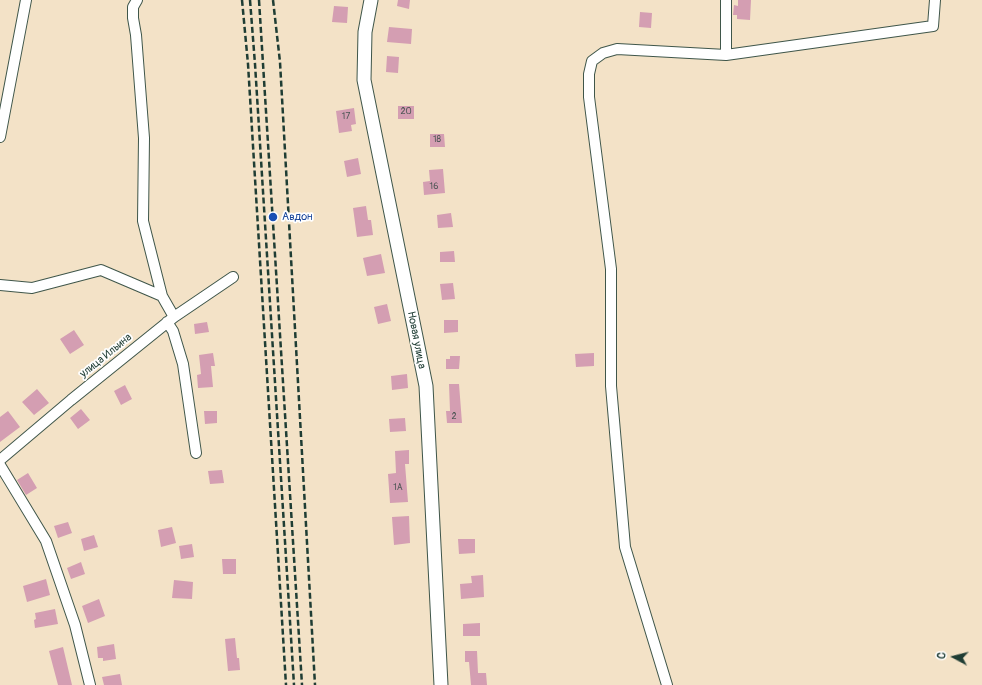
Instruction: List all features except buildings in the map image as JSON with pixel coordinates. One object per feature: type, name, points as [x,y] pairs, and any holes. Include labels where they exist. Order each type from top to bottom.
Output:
[{"type":"street","points":[[0,137],[26,0]]},
{"type":"street","points":[[137,0],[133,7],[133,18],[136,35],[144,138],[144,221],[162,296],[184,364],[196,453]]},
{"type":"street","name":"Новая улица","points":[[371,0],[365,32],[364,80],[426,386],[441,685]]},
{"type":"street","points":[[726,0],[726,55]]},
{"type":"street","points":[[667,685],[625,547],[611,386],[611,268],[589,97],[589,74],[592,61],[603,53],[617,49],[726,55],[933,26],[935,0]]},
{"type":"street","points":[[0,285],[32,288],[101,270],[162,296]]},
{"type":"street","name":"улица Ильина","points":[[0,460],[71,400],[171,320],[233,277]]},
{"type":"street","points":[[0,465],[46,541],[75,625],[90,685]]},
{"type":"railway","points":[[242,0],[248,64],[286,685]]},
{"type":"railway","points":[[250,0],[294,685]]},
{"type":"railway","points":[[259,0],[302,685]]},
{"type":"railway","points":[[273,0],[280,62],[315,685]]},
{"type":"place","name":"Авдон","points":[[273,217]]}]
